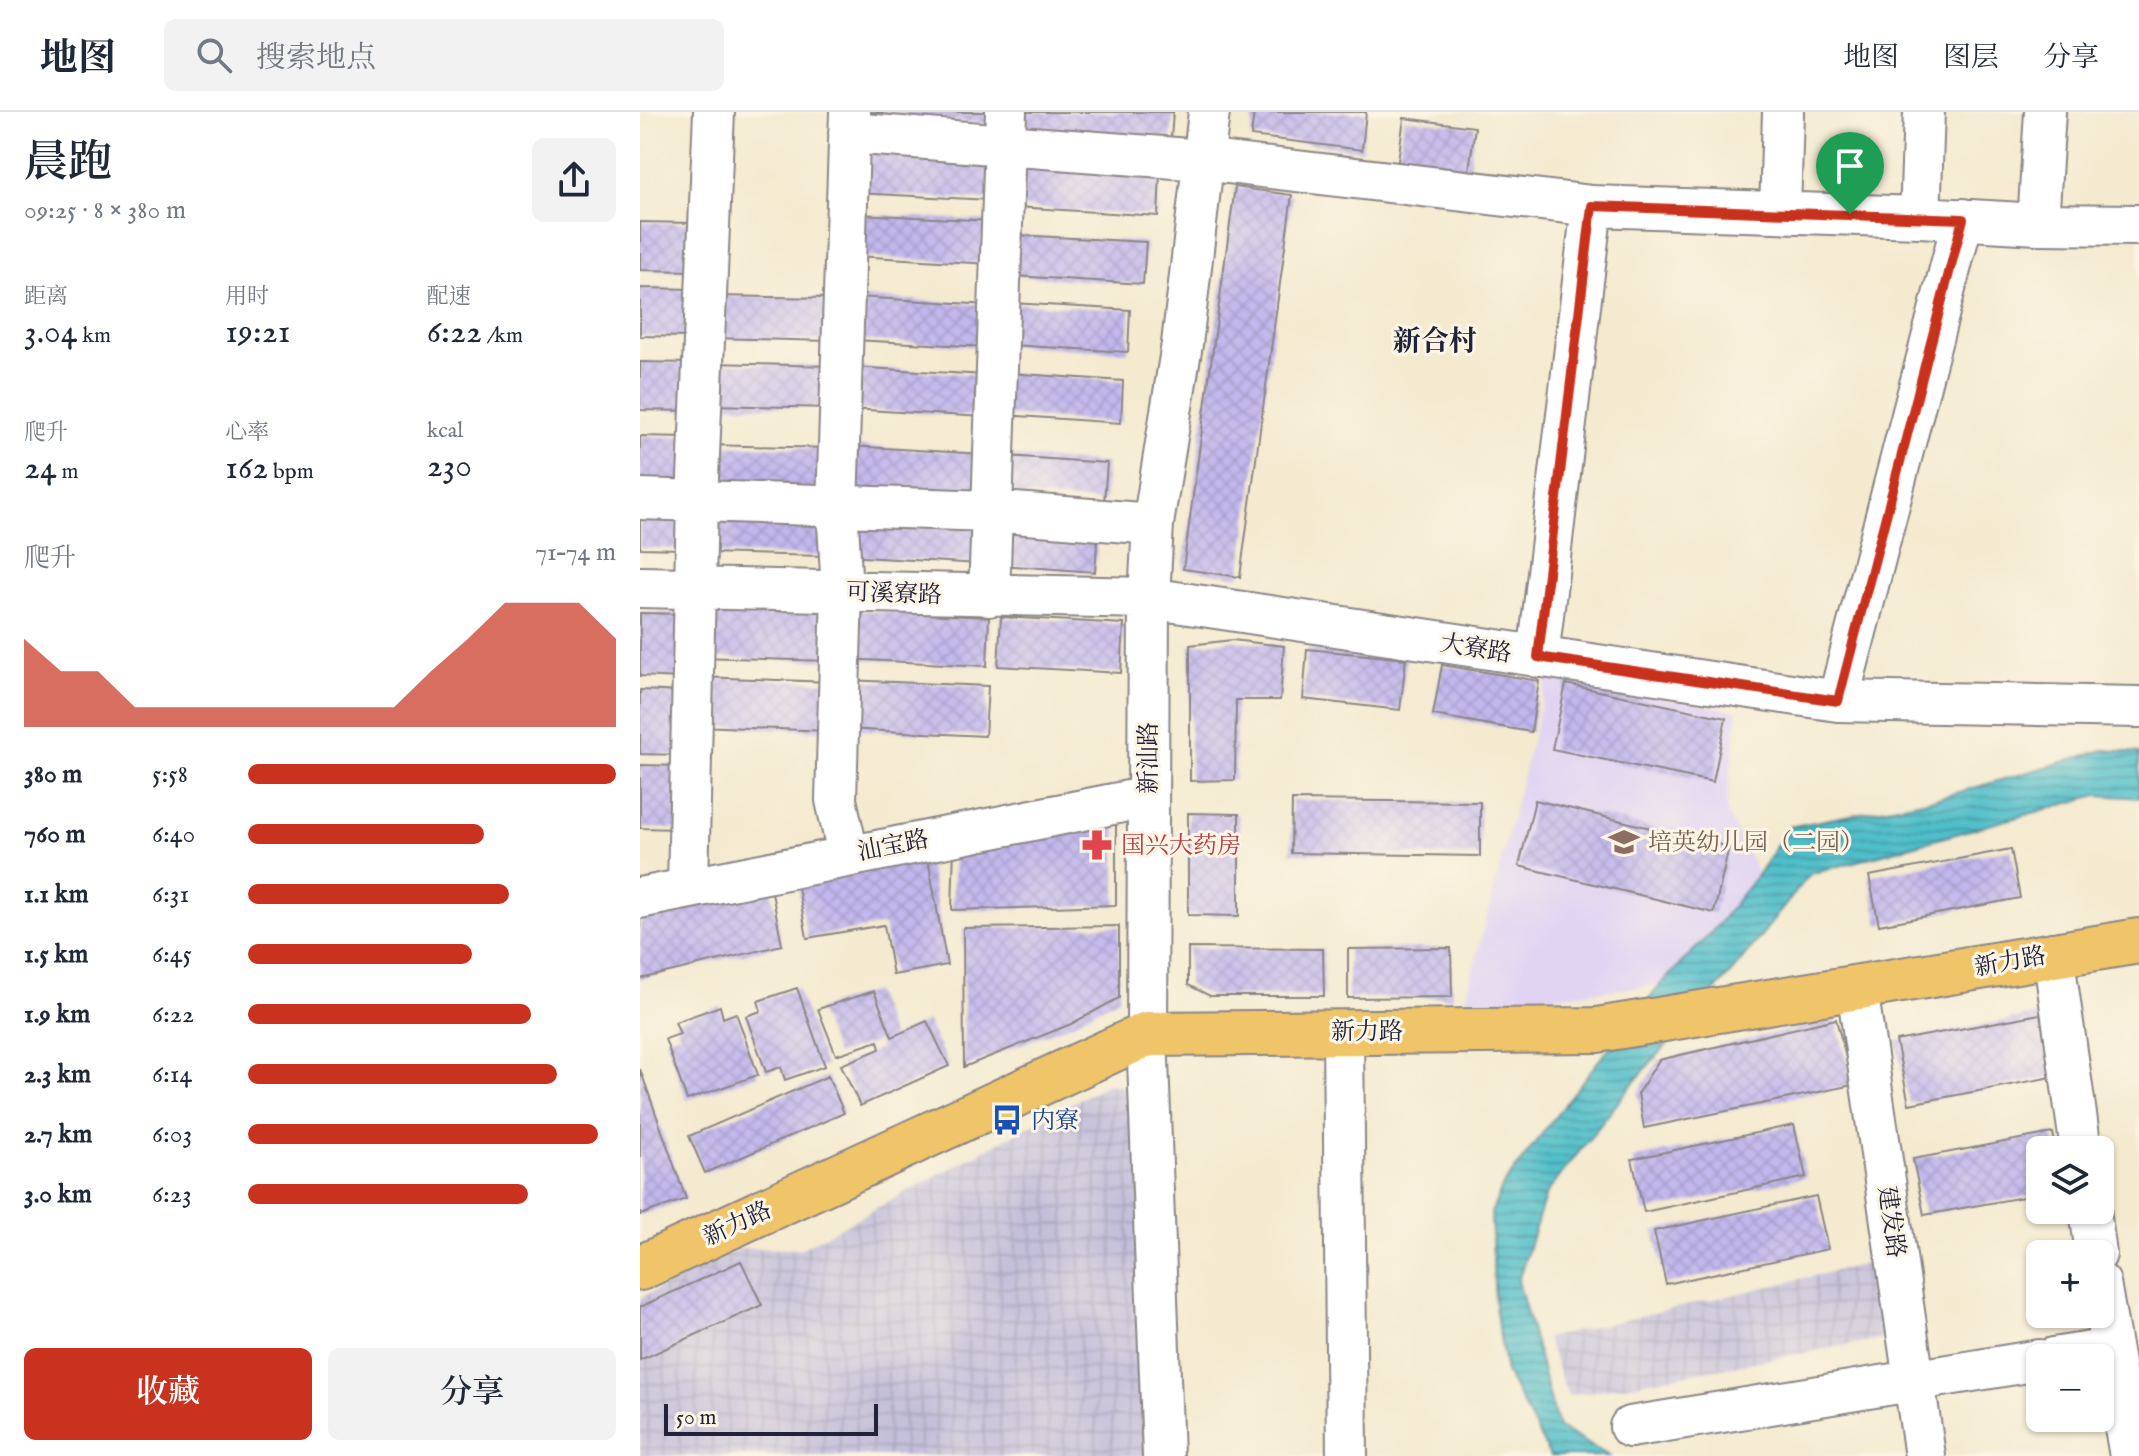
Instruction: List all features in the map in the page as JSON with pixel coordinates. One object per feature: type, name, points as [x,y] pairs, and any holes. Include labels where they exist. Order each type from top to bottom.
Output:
[{"type":"main road","points":[[1731,999],[2139,921]]},
{"type":"main road","name":"新力路","points":[[640,1268],[1147,1022],[1343,1031],[1607,1017],[1731,999],[1857,988],[2139,941]]},
{"type":"main road","points":[[640,1246],[1147,1022],[1607,1017]]},
{"type":"street","points":[[688,886],[697,501],[714,112]]},
{"type":"street","name":"新汕路","points":[[1163,1456],[1147,1022],[1149,598],[1153,524],[1182,344],[1209,112]]},
{"type":"street","points":[[1780,212],[1783,112]]},
{"type":"street","points":[[1920,217],[1924,112]]},
{"type":"street","points":[[2038,224],[2045,112]]},
{"type":"street","points":[[848,854],[836,800],[842,591],[837,506],[849,123],[1005,128],[1202,160],[1592,206],[2038,224],[2139,225]]},
{"type":"street","points":[[989,596],[1005,128]]},
{"type":"street","points":[[1538,657],[1592,206]]},
{"type":"street","points":[[1838,701],[1963,219]]},
{"type":"street","points":[[640,499],[990,511],[1153,524]]},
{"type":"street","name":"可溪寮路","points":[[640,587],[1149,598]]},
{"type":"street","name":"大寮路","points":[[1149,598],[1838,701],[2139,707]]},
{"type":"street","name":"汕宝路","points":[[640,898],[848,854],[1148,797]]},
{"type":"street","points":[[2053,953],[2079,1136]]},
{"type":"street","name":"建发路","points":[[1857,988],[1925,1456]]},
{"type":"street","points":[[1343,1031],[1347,1456]]},
{"type":"street","points":[[1630,1427],[2026,1362]]},
{"type":"street","points":[[2114,1374],[2130,1456]]},
{"type":"shaded area","name":"培英幼儿园（二园）","points":[[1548,677],[1738,711],[1726,810],[1758,874],[1711,933],[1660,985],[1464,1005]]},
{"type":"shaded area","points":[[1108,1084],[1128,1087],[1139,1117],[1146,1456],[640,1456],[640,1298],[741,1248],[800,1249]]},
{"type":"shaded area","points":[[1874,1262],[1892,1337],[1568,1396],[1546,1338]]},
{"type":"water","points":[[2104,750],[2139,753],[2139,798],[2098,795],[1810,874],[1737,966],[1634,1082],[1546,1194],[1518,1281],[1558,1427],[1609,1456],[1550,1456],[1506,1373],[1495,1307],[1491,1213],[1503,1185],[1587,1075],[1660,985],[1711,933],[1758,874],[1789,827],[1939,798]]},
{"type":"building","points":[[858,112],[998,112],[997,124],[858,116]]},
{"type":"building","points":[[1015,112],[1173,112],[1171,139],[1014,126]]},
{"type":"building","points":[[1254,112],[1366,112],[1362,150],[1251,136]]},
{"type":"building","points":[[1404,118],[1475,127],[1468,177],[1397,168]]},
{"type":"building","points":[[859,150],[991,158],[989,200],[857,193]]},
{"type":"building","points":[[1019,165],[1160,173],[1158,216],[1016,207]]},
{"type":"building","points":[[1235,187],[1292,195],[1240,577],[1183,569]]},
{"type":"building","points":[[858,214],[991,221],[989,264],[856,256]]},
{"type":"building","points":[[640,222],[693,223],[692,271],[640,270]]},
{"type":"building","points":[[1016,235],[1146,242],[1143,284],[1014,276]]},
{"type":"building","points":[[640,288],[693,289],[692,337],[640,336]]},
{"type":"building","points":[[712,296],[830,298],[829,341],[711,338]]},
{"type":"building","points":[[857,297],[989,305],[987,347],[854,340]]},
{"type":"building","points":[[1012,303],[1130,310],[1128,352],[1010,345]]},
{"type":"building","points":[[640,362],[691,363],[690,411],[640,410]]},
{"type":"building","points":[[711,363],[829,366],[829,408],[710,405]]},
{"type":"building","points":[[852,367],[985,375],[983,417],[850,409]]},
{"type":"building","points":[[1006,373],[1123,381],[1121,423],[1003,415]]},
{"type":"building","points":[[640,436],[688,437],[687,485],[640,484]]},
{"type":"building","points":[[709,445],[827,448],[826,490],[709,487]]},
{"type":"building","points":[[850,446],[982,454],[980,496],[848,489]]},
{"type":"building","points":[[1006,456],[1107,463],[1104,502],[1003,495]]},
{"type":"building","points":[[640,505],[683,506],[682,549],[640,548]]},
{"type":"building","points":[[708,512],[826,515],[825,556],[707,553]]},
{"type":"building","points":[[849,514],[981,521],[979,564],[846,556]]},
{"type":"building","points":[[1003,523],[1098,529],[1095,572],[1000,565]]},
{"type":"building","points":[[702,607],[831,612],[830,661],[700,657]]},
{"type":"building","points":[[847,610],[989,617],[987,666],[845,659]]},
{"type":"building","points":[[640,613],[683,614],[681,678],[640,676]]},
{"type":"building","points":[[1001,617],[1124,624],[1121,673],[998,666]]},
{"type":"building","points":[[1232,640],[1284,646],[1280,700],[1236,700],[1235,780],[1190,781],[1190,645]]},
{"type":"building","points":[[1307,649],[1406,659],[1400,710],[1303,699]]},
{"type":"building","points":[[1442,665],[1539,681],[1531,732],[1433,715]]},
{"type":"building","points":[[700,677],[830,682],[828,731],[698,726]]},
{"type":"building","points":[[846,680],[988,686],[985,736],[844,729]]},
{"type":"building","points":[[1566,684],[1726,718],[1713,782],[1552,749]]},
{"type":"building","points":[[640,690],[682,692],[680,755],[640,754]]},
{"type":"building","points":[[640,765],[681,766],[678,829],[640,828]]},
{"type":"building","points":[[1292,800],[1480,802],[1480,856],[1291,853]]},
{"type":"building","points":[[1535,800],[1729,847],[1714,913],[1519,866]]},
{"type":"building","points":[[1188,813],[1239,814],[1239,916],[1188,915]]},
{"type":"building","points":[[1116,824],[1116,905],[952,910],[954,846]]},
{"type":"building","points":[[2011,849],[2020,898],[1879,925],[1869,876]]},
{"type":"building","points":[[927,854],[947,965],[893,975],[884,925],[807,938],[796,876]]},
{"type":"building","points":[[770,882],[782,945],[640,979],[640,916]]},
{"type":"building","points":[[1119,926],[1119,998],[1071,1024],[964,1067],[963,928]]},
{"type":"building","points":[[1188,948],[1323,949],[1324,996],[1210,996],[1188,985]]},
{"type":"building","points":[[1451,948],[1452,997],[1348,998],[1348,949]]},
{"type":"building","points":[[797,988],[825,1066],[785,1080],[781,1067],[766,1072],[746,1016],[761,1011],[758,1001]]},
{"type":"building","points":[[874,991],[892,1037],[927,1021],[949,1066],[860,1106],[841,1065],[880,1049],[878,1041],[836,1055],[818,1009]]},
{"type":"building","points":[[720,1006],[723,1018],[736,1013],[758,1075],[687,1100],[665,1039],[680,1034],[675,1022]]},
{"type":"building","points":[[2040,1014],[2052,1077],[1909,1104],[1896,1041]]},
{"type":"building","points":[[1836,1019],[1853,1085],[1644,1128],[1638,1093],[1659,1060]]},
{"type":"building","points":[[640,1069],[686,1199],[640,1215]]},
{"type":"building","points":[[828,1076],[844,1113],[705,1173],[689,1136]]},
{"type":"building","points":[[1794,1125],[1806,1177],[1644,1212],[1632,1159]]},
{"type":"building","points":[[2026,1138],[2026,1197],[1924,1215],[1913,1159]]},
{"type":"building","points":[[1816,1196],[1828,1249],[1666,1284],[1654,1231]]},
{"type":"building","points":[[741,1261],[762,1305],[640,1360],[640,1307]]},
{"type":"place","name":"培英幼儿园（二园）","points":[[1624,842]]},
{"type":"place","name":"国兴大药房","points":[[1097,845]]},
{"type":"place","name":"内寮","points":[[1007,1120]]},
{"type":"district","name":"新合村","points":[[1435,340]]},
{"type":"route","points":[[1592,206],[1850,214],[1963,219],[1838,701],[1538,657],[1592,206]]}]
